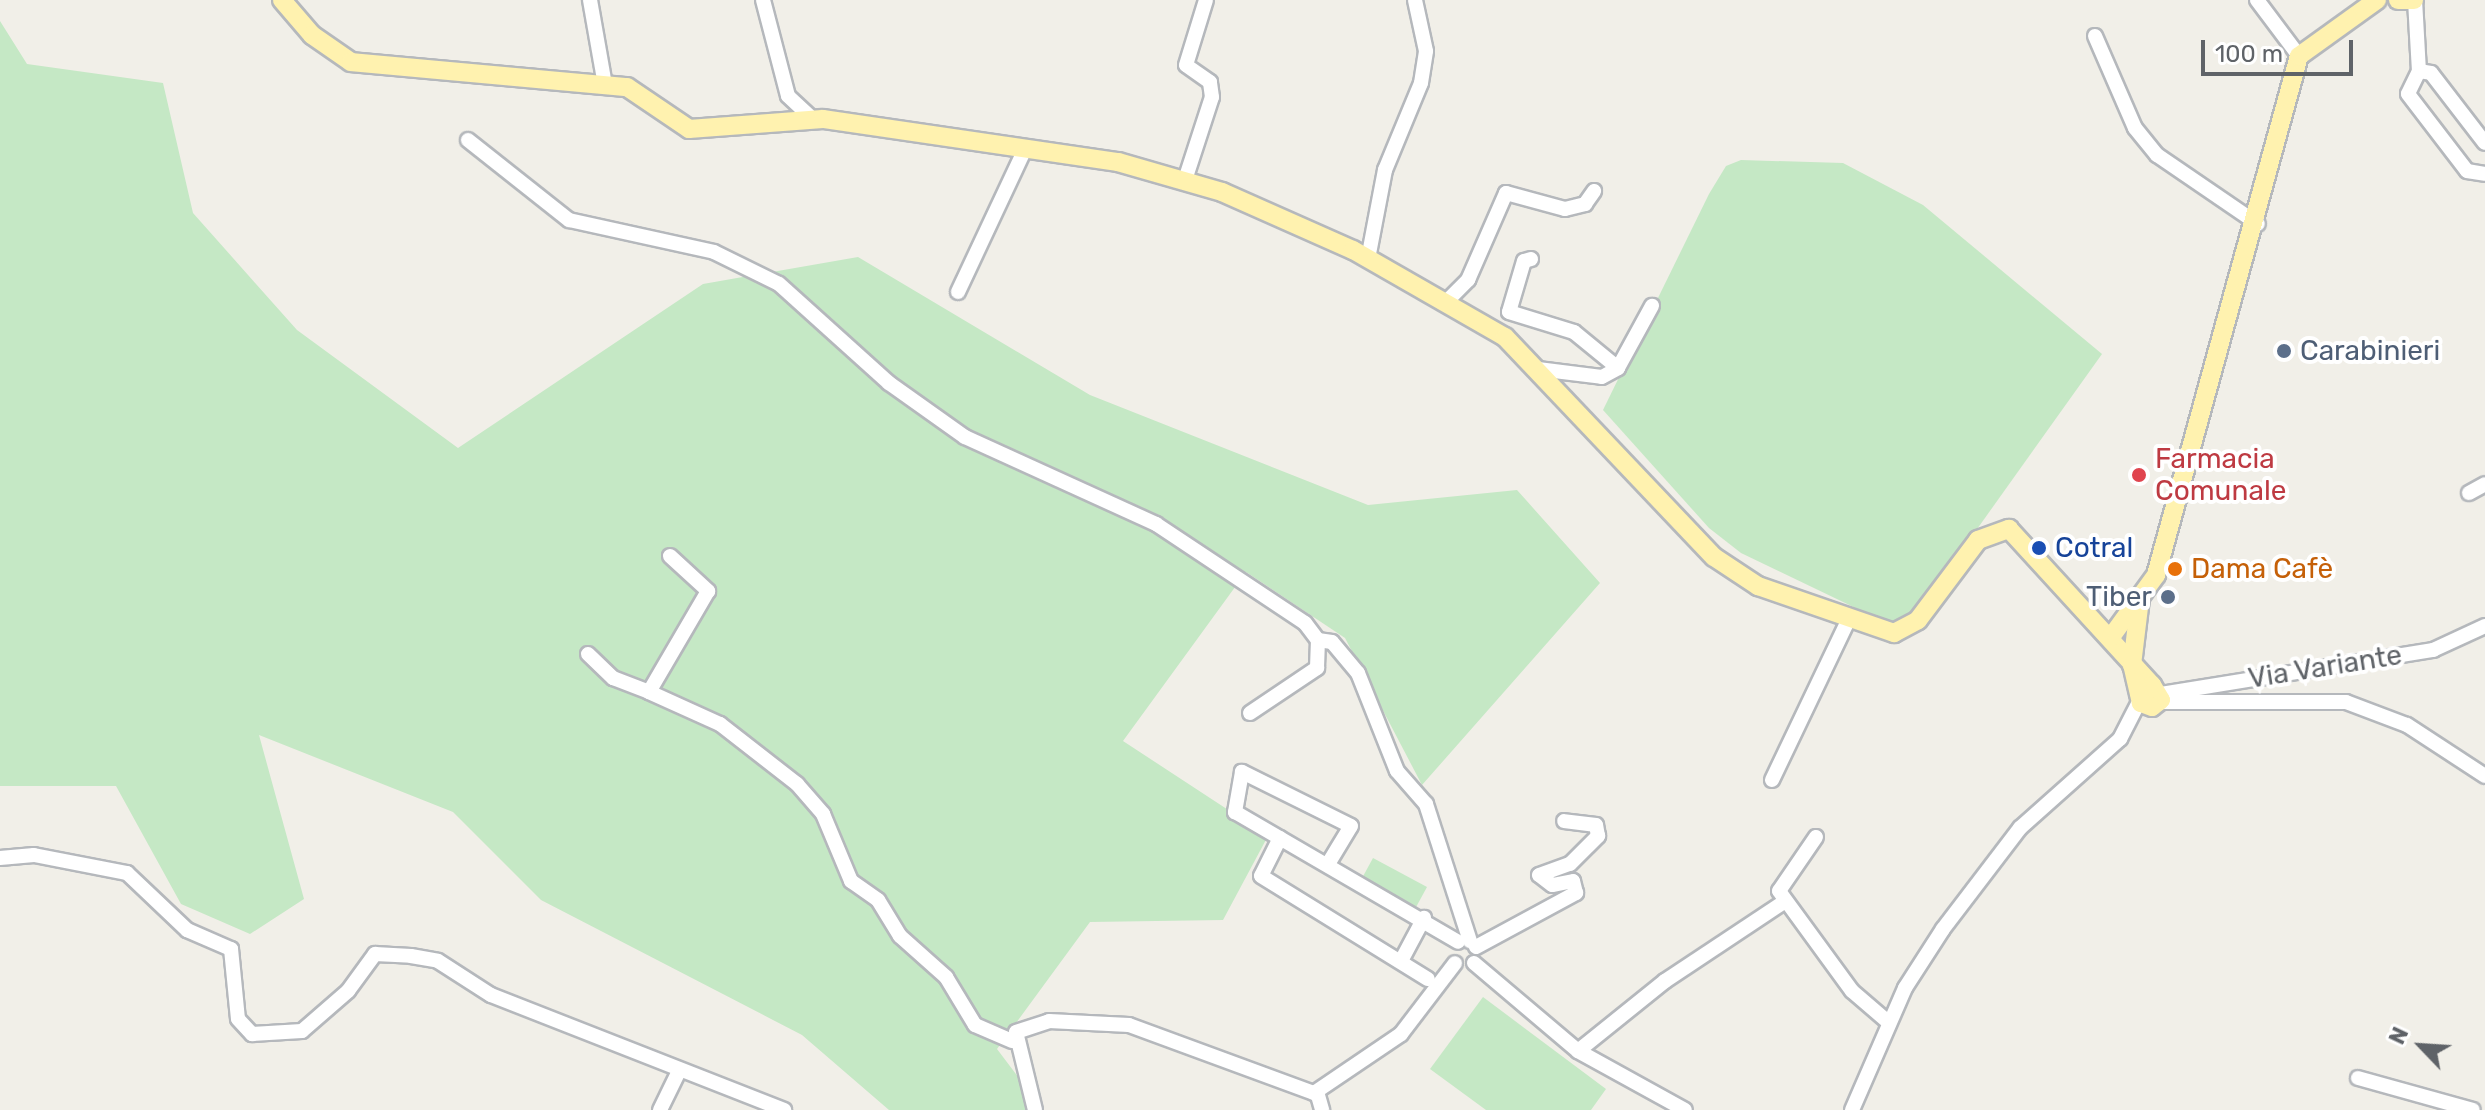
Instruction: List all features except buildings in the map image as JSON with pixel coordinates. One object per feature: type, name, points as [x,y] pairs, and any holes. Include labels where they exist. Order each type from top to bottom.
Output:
[{"type":"main road","points":[[282,0],[312,35],[351,62],[634,90],[689,129],[813,119],[1023,153],[1098,158],[1185,180],[1368,259],[1505,337],[1714,557],[1758,586],[1888,633],[1908,629],[1970,548],[1998,528],[2022,537],[2111,637],[2151,697]]},
{"type":"main road","points":[[2111,637],[2130,617],[2156,575],[2258,224],[2299,56],[2378,0]]},
{"type":"main road","points":[[2097,620],[2130,617]]},
{"type":"main road","points":[[2130,617],[2132,665]]},
{"type":"street","points":[[590,0],[605,85]]},
{"type":"street","points":[[763,0],[788,96],[813,119]]},
{"type":"street","points":[[1185,180],[1213,89],[1186,65],[1206,0]]},
{"type":"street","points":[[1368,259],[1385,170],[1421,83],[1426,51],[1415,0]]},
{"type":"street","points":[[2257,0],[2299,56]]},
{"type":"street","points":[[2409,4],[2419,71],[2408,94],[2467,171],[2485,174]]},
{"type":"street","points":[[2095,36],[2135,128],[2157,155],[2258,224]]},
{"type":"street","points":[[2419,71],[2431,73],[2485,143]]},
{"type":"street","points":[[468,140],[569,220],[714,252],[779,284],[889,383],[965,437],[1156,524],[1305,623],[1318,640],[1317,668],[1250,713]]},
{"type":"street","points":[[958,292],[1023,153]]},
{"type":"street","points":[[1445,303],[1468,280],[1506,193],[1565,209],[1585,204],[1594,191]]},
{"type":"street","points":[[1531,259],[1524,261],[1509,312],[1574,332],[1618,368]]},
{"type":"street","points":[[1538,369],[1602,377],[1618,368],[1652,306]]},
{"type":"street","points":[[2469,493],[2485,484]]},
{"type":"street","points":[[649,692],[708,591],[670,556]]},
{"type":"street","points":[[1772,780],[1848,621]]},
{"type":"street","name":"Via Variante","points":[[2151,697],[2433,650],[2485,626]]},
{"type":"street","points":[[1318,640],[1332,642],[1358,673],[1374,727],[1397,771],[1426,804],[1474,963],[1578,1051],[1685,1110]]},
{"type":"street","points":[[588,654],[613,678],[720,724],[797,784],[823,814],[851,881],[878,900],[900,936],[946,977],[975,1025],[1012,1041]]},
{"type":"street","points":[[1852,1110],[1888,1022],[1943,929],[2020,828],[2120,739],[2151,697],[2346,702],[2407,725],[2485,776]]},
{"type":"street","points":[[1328,864],[1351,826],[1242,772],[1235,812],[1468,943]]},
{"type":"street","points":[[1035,1110],[1012,1041],[1016,1032],[1049,1021],[1129,1025],[1180,1039],[1290,1090],[1317,1092],[1401,1034],[1468,943],[1576,893],[1573,881],[1552,885],[1539,875],[1570,864],[1598,836],[1596,825],[1564,821]]},
{"type":"street","points":[[1816,837],[1780,884],[1784,902],[1852,991],[1888,1022]]},
{"type":"street","points":[[1280,838],[1261,876],[1428,979]]},
{"type":"street","points":[[0,858],[34,855],[127,873],[187,930],[231,949],[238,1019],[252,1034],[302,1031],[348,991],[375,954],[411,956],[438,961],[491,995],[784,1110]]},
{"type":"street","points":[[1578,1051],[1665,981],[1784,902]]},
{"type":"street","points":[[1401,961],[1424,918]]},
{"type":"street","points":[[1455,963],[1474,963]]},
{"type":"street","points":[[660,1110],[679,1071]]},
{"type":"street","points":[[2358,1078],[2473,1110]]},
{"type":"street","points":[[1317,1092],[1322,1110]]},
{"type":"green space","points":[[0,21],[27,64],[163,83],[193,213],[297,330],[458,448],[703,284],[858,257],[1090,395],[1368,505],[1517,490],[1600,583],[1422,785],[1345,638],[1246,572],[1123,741],[1268,836],[1223,920],[1090,922],[997,1049],[1043,1110],[889,1110],[802,1035],[541,900],[453,812],[259,735],[304,899],[250,934],[181,904],[116,786],[0,786]]},
{"type":"green space","points":[[1741,160],[1843,163],[1923,205],[2102,354],[1915,616],[1891,625],[1741,553],[1709,528],[1603,410],[1709,194],[1726,166]]},
{"type":"green space","points":[[1373,858],[1427,887],[1415,909],[1361,880]]},
{"type":"green space","points":[[1483,997],[1606,1089],[1591,1110],[1486,1110],[1430,1069]]},
{"type":"place","name":"Carabinieri","points":[[2284,351]]},
{"type":"place","name":"Farmacia Comunale","points":[[2139,475]]},
{"type":"place","name":"Cotral","points":[[2039,548]]},
{"type":"place","name":"Dama Cafè","points":[[2175,569]]},
{"type":"place","name":"Tiber","points":[[2168,597]]}]
